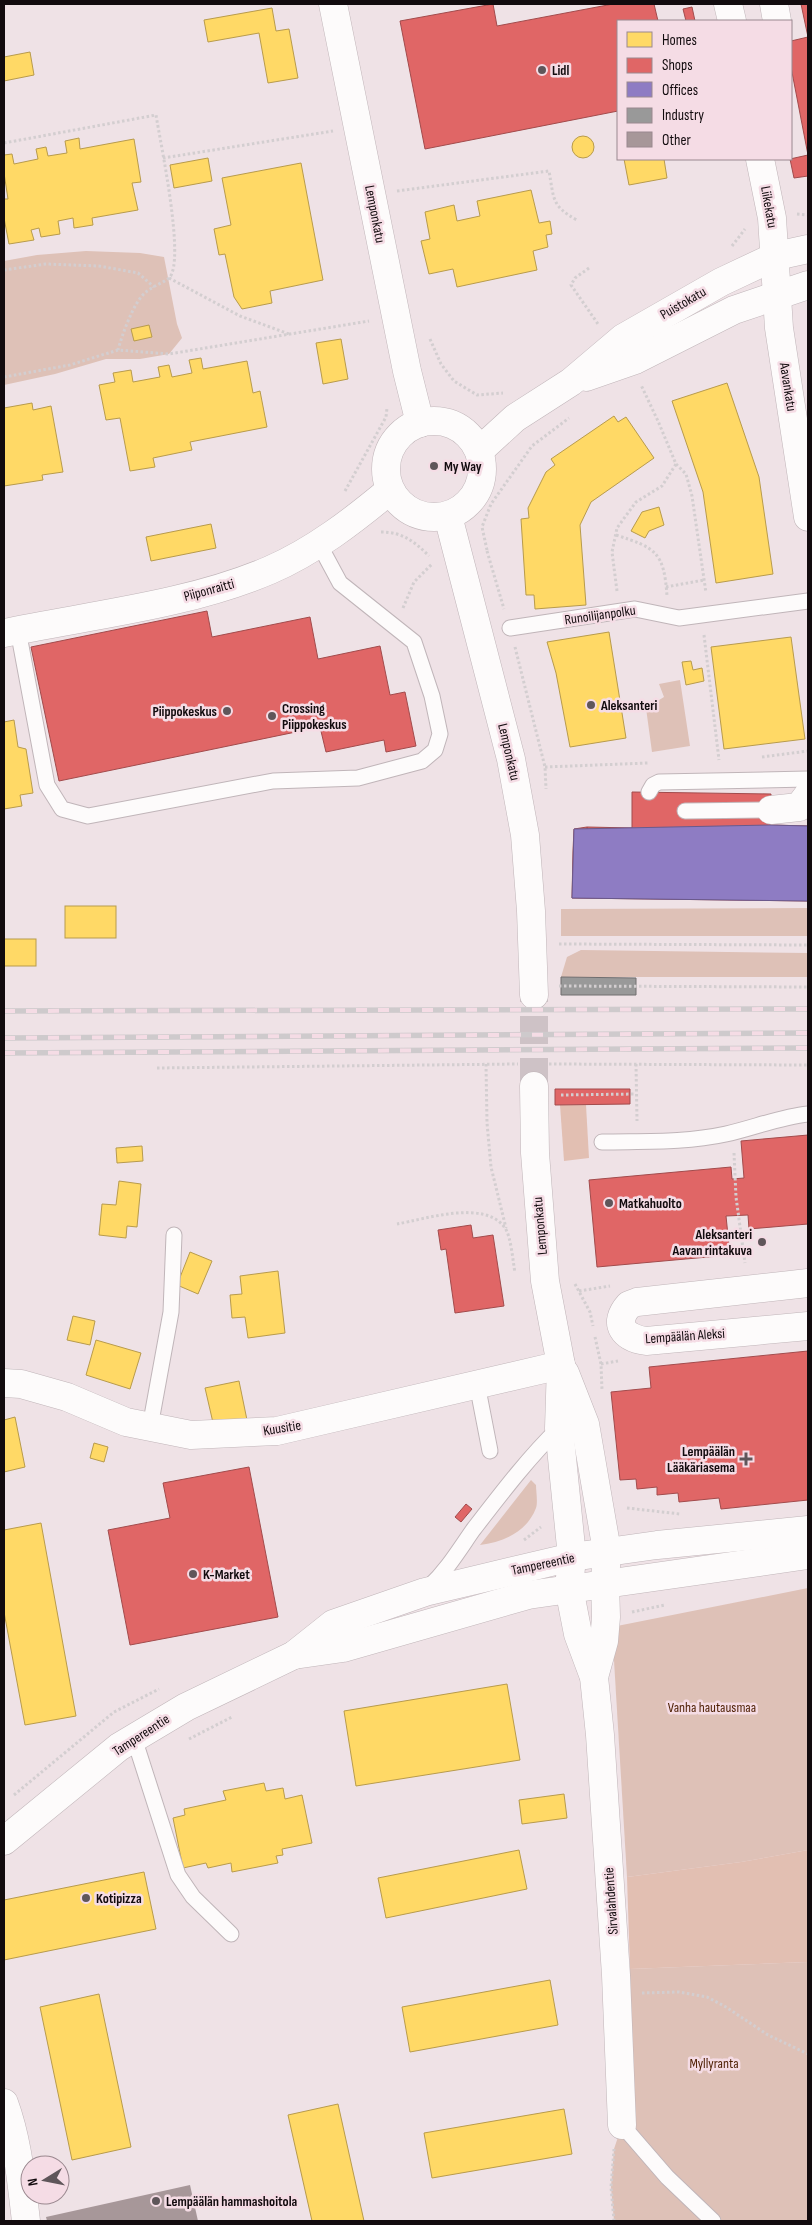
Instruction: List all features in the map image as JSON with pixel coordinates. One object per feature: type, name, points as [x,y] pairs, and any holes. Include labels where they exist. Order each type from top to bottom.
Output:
[{"type":"street","name":"Lemponkatu","points":[[333,4],[407,371],[420,423]]},
{"type":"street","points":[[728,4],[732,20]]},
{"type":"street","points":[[774,4],[777,20]]},
{"type":"street","name":"Liikekatu","points":[[760,160],[772,218],[776,256]]},
{"type":"street","name":"Puistokatu","points":[[479,450],[515,418],[571,382],[623,338],[721,282],[776,256],[808,250]]},
{"type":"street","name":"Aavankatu","points":[[776,256],[784,361],[808,518]]},
{"type":"street","name":"Puistokatu","points":[[571,382],[635,360],[734,310],[808,285]]},
{"type":"street","points":[[434,421],[448,423],[461,429],[472,438],[479,450],[483,466],[481,483],[474,497],[463,509],[448,516],[435,518],[421,516],[398,501],[390,490],[386,474],[387,458],[394,442],[405,430],[420,423],[434,421]]},
{"type":"street","name":"Piiponraitti","points":[[11,631],[225,588],[272,569],[319,544],[390,490]]},
{"type":"street","name":"Lemponkatu","points":[[448,516],[447,559],[512,759],[523,825],[531,911],[544,990]]},
{"type":"street","points":[[771,810],[799,807],[808,795]]},
{"type":"street","name":"Lemponkatu","points":[[533,1071],[536,1163],[545,1281],[561,1365],[585,1424],[602,1513],[607,1551],[605,1582]]},
{"type":"street","name":"Lempäälän Aleksi","points":[[808,1283],[637,1302],[629,1305],[621,1318],[623,1330],[627,1335],[634,1339],[646,1340],[808,1326]]},
{"type":"street","name":"Lemponkatu","points":[[561,1365],[559,1428],[572,1557],[569,1588]]},
{"type":"street","name":"Kuusitie","points":[[4,1383],[21,1384],[48,1392],[126,1422],[191,1435],[277,1431],[561,1365]]},
{"type":"street","name":"Tampereentie","points":[[4,1841],[134,1738],[186,1707],[294,1655],[333,1624],[425,1592],[572,1557],[607,1551],[808,1530]]},
{"type":"street","name":"Tampereentie","points":[[294,1655],[343,1648],[528,1595],[605,1582],[808,1555]]},
{"type":"street","name":"Sirvalahdentie","points":[[594,1677],[604,1641],[606,1617],[605,1582]]},
{"type":"street","name":"Sirvalahdentie","points":[[569,1588],[578,1634],[594,1677],[617,1994],[622,2125]]},
{"type":"street","points":[[4,2103],[13,2128],[20,2163],[26,2221]]},
{"type":"lane","points":[[11,631],[47,785],[62,809],[88,816],[273,781],[358,778],[422,761],[435,750],[440,734],[423,663],[414,642],[340,583],[319,544]]},
{"type":"lane","name":"Runoilijanpolku","points":[[510,628],[620,612],[644,610],[679,618],[808,601]]},
{"type":"lane","points":[[650,792],[653,785],[659,782],[808,779]]},
{"type":"lane","points":[[685,811],[771,810]]},
{"type":"lane","points":[[602,1142],[680,1141],[733,1132],[791,1116],[808,1114]]},
{"type":"lane","points":[[150,1427],[171,1312],[174,1235]]},
{"type":"lane","points":[[477,1384],[490,1451]]},
{"type":"lane","points":[[425,1592],[446,1571],[473,1530],[544,1442],[559,1428]]},
{"type":"lane","points":[[134,1738],[178,1875],[193,1897],[212,1913],[231,1934]]},
{"type":"lane","points":[[622,2125],[667,2177],[712,2221]]},
{"type":"path","points":[[4,143],[156,115],[175,230],[175,267],[169,278],[144,293],[122,334],[118,350]]},
{"type":"path","points":[[163,158],[337,131]]},
{"type":"path","points":[[392,192],[549,171],[554,198],[560,211],[577,220]]},
{"type":"path","points":[[4,270],[46,264],[99,266],[138,273],[154,287]]},
{"type":"path","points":[[588,268],[574,278],[571,284],[601,328]]},
{"type":"path","points":[[169,278],[240,316],[289,334]]},
{"type":"path","points":[[4,377],[70,365],[118,350],[169,354],[376,320]]},
{"type":"path","points":[[637,378],[676,464],[686,474],[692,496],[704,580],[705,614],[719,761]]},
{"type":"path","points":[[388,401],[386,417],[342,496],[368,532],[391,532],[412,539],[447,559]]},
{"type":"path","points":[[397,627],[414,582],[447,559],[487,550],[482,527],[491,504],[532,446],[574,414]]},
{"type":"path","points":[[620,612],[613,560],[616,528],[636,502],[662,486],[676,464]]},
{"type":"path","points":[[616,535],[635,541],[654,551],[662,561],[667,600],[664,616]]},
{"type":"path","points":[[666,587],[704,580]]},
{"type":"path","points":[[554,944],[808,944]]},
{"type":"path","points":[[544,990],[808,987]]},
{"type":"path","points":[[486,1064],[487,1123],[491,1167],[517,1282]]},
{"type":"path","points":[[157,1068],[486,1064],[533,1071],[636,1064],[808,1065]]},
{"type":"path","points":[[636,1064],[636,1094],[640,1141]]},
{"type":"path","points":[[569,1095],[636,1094]]},
{"type":"path","points":[[733,1132],[737,1178],[736,1197],[745,1265]]},
{"type":"path","points":[[396,1224],[474,1211],[492,1215],[506,1228]]},
{"type":"path","points":[[602,1513],[630,1508],[690,1516]]},
{"type":"path","points":[[606,1617],[674,1603]]},
{"type":"path","points":[[184,1741],[237,1715]]},
{"type":"path","points":[[617,1994],[678,1992],[707,1997],[726,2007],[768,2035],[808,2054]]},
{"type":"path","points":[[614,2221],[612,2187],[614,2149],[622,2125]]},
{"type":"green space","points":[[86,251],[140,253],[164,257],[177,324],[182,338],[169,354],[140,359],[106,359],[55,374],[4,385],[4,261],[37,255]]},
{"type":"green space","points":[[680,680],[690,746],[652,752],[646,708],[664,697],[659,684]]},
{"type":"green space","points":[[808,908],[808,936],[561,936],[561,909]]},
{"type":"green space","points":[[581,950],[808,953],[808,977],[561,977],[567,957]]},
{"type":"green space","points":[[531,1480],[536,1485],[537,1506],[527,1523],[505,1538],[480,1545]]},
{"type":"green space","name":"Vanha hautausmaa","points":[[808,1588],[808,1850],[741,1862],[627,1877],[612,1627]]},
{"type":"green space","name":"Myllyranta","points":[[808,1962],[808,2221],[614,2221],[611,2187],[614,2149],[622,2125],[616,1975],[630,1969]]},
{"type":"shaded area","points":[[560,1105],[586,1105],[589,1158],[564,1161]]},
{"type":"shaded area","points":[[808,1850],[808,1962],[630,1969],[627,1877],[741,1862]]},
{"type":"building: Homes","points":[[272,8],[276,31],[289,29],[298,78],[268,83],[259,33],[208,42],[204,20]]},
{"type":"building: Homes","points":[[30,52],[34,75],[4,81],[4,57]]},
{"type":"building: Homes","points":[[583,136],[591,139],[594,147],[591,155],[583,158],[575,155],[572,147],[575,139]]},
{"type":"building: Homes","points":[[79,138],[80,149],[134,139],[141,182],[132,183],[138,210],[92,218],[93,225],[74,228],[73,218],[58,221],[60,234],[41,237],[39,228],[31,230],[34,240],[9,244],[4,218],[4,199],[8,199],[4,173],[4,155],[12,154],[14,164],[38,159],[36,149],[46,147],[48,156],[67,153],[65,141]]},
{"type":"building: Homes","points":[[208,158],[212,181],[174,188],[170,165]]},
{"type":"building: Homes","points":[[624,160],[664,160],[667,178],[629,185]]},
{"type":"building: Homes","points":[[301,163],[323,280],[270,291],[272,303],[242,309],[234,297],[225,254],[219,255],[214,229],[231,225],[222,178]]},
{"type":"building: Homes","points":[[531,190],[539,223],[550,221],[552,234],[546,235],[548,247],[533,251],[537,270],[457,287],[453,269],[429,274],[421,241],[430,239],[425,212],[454,205],[457,221],[480,216],[477,201]]},
{"type":"building: Homes","points":[[149,325],[152,337],[134,341],[131,329]]},
{"type":"building: Homes","points":[[341,339],[348,379],[323,384],[316,343]]},
{"type":"building: Homes","points":[[201,358],[203,369],[247,361],[253,393],[260,391],[267,427],[190,442],[192,450],[153,458],[155,467],[130,471],[120,418],[106,420],[99,385],[115,382],[113,373],[131,370],[133,382],[160,377],[158,367],[169,365],[172,377],[192,373],[189,360]]},
{"type":"building: Homes","points":[[727,383],[759,477],[773,574],[716,583],[703,492],[672,401]]},
{"type":"building: Homes","points":[[32,403],[33,410],[51,406],[63,472],[42,475],[43,480],[4,486],[4,408]]},
{"type":"building: Homes","points":[[614,416],[618,422],[626,417],[654,458],[591,502],[580,525],[586,605],[535,609],[534,595],[526,595],[521,519],[529,518],[528,508],[546,472],[555,465],[551,459]]},
{"type":"building: Homes","points":[[659,507],[664,525],[649,531],[645,538],[631,531],[642,512]]},
{"type":"building: Homes","points":[[211,524],[216,548],[151,561],[146,537]]},
{"type":"building: Homes","name":"Aleksanteri","points":[[609,632],[626,738],[570,747],[556,673],[547,642]]},
{"type":"building: Homes","points":[[791,637],[805,739],[724,749],[711,647]]},
{"type":"building: Homes","points":[[691,661],[693,670],[702,668],[704,681],[686,685],[682,662]]},
{"type":"building: Homes","points":[[14,720],[18,747],[26,749],[33,793],[20,795],[22,806],[4,809],[4,722]]},
{"type":"building: Homes","points":[[65,906],[116,906],[116,938],[65,938]]},
{"type":"building: Homes","points":[[4,939],[36,939],[36,966],[4,966]]},
{"type":"building: Homes","points":[[142,1146],[143,1161],[117,1163],[116,1148]]},
{"type":"building: Homes","points":[[119,1181],[141,1184],[137,1227],[127,1226],[126,1238],[99,1235],[102,1204],[116,1205]]},
{"type":"building: Homes","points":[[190,1252],[212,1261],[198,1294],[177,1285]]},
{"type":"building: Homes","points":[[278,1271],[285,1333],[248,1338],[245,1317],[232,1318],[230,1295],[242,1294],[240,1276]]},
{"type":"building: Homes","points":[[73,1316],[95,1321],[90,1345],[67,1340]]},
{"type":"building: Homes","points":[[96,1340],[141,1353],[130,1389],[86,1375]]},
{"type":"building: Homes","points":[[239,1381],[247,1420],[214,1427],[205,1388]]},
{"type":"building: Homes","points":[[15,1417],[25,1467],[4,1472],[4,1420]]},
{"type":"building: Homes","points":[[94,1443],[108,1447],[104,1462],[90,1458]]},
{"type":"building: Homes","points":[[41,1523],[76,1716],[25,1725],[4,1612],[4,1530]]},
{"type":"building: Homes","points":[[507,1684],[520,1760],[356,1786],[344,1711]]},
{"type":"building: Homes","points":[[264,1783],[266,1791],[283,1788],[285,1799],[302,1795],[312,1843],[282,1849],[283,1855],[276,1856],[278,1863],[232,1872],[231,1863],[208,1868],[206,1863],[183,1868],[173,1818],[185,1815],[184,1809],[226,1800],[223,1791]]},
{"type":"building: Homes","points":[[564,1794],[567,1818],[522,1824],[519,1800]]},
{"type":"building: Homes","points":[[519,1850],[527,1889],[386,1918],[378,1878]]},
{"type":"building: Homes","points":[[144,1872],[156,1929],[4,1960],[4,1900]]},
{"type":"building: Homes","points":[[550,1980],[558,2025],[410,2052],[402,2007]]},
{"type":"building: Homes","points":[[99,1994],[131,2147],[72,2160],[40,2007]]},
{"type":"building: Homes","points":[[338,2104],[364,2221],[312,2221],[288,2115]]},
{"type":"building: Homes","points":[[564,2109],[572,2154],[432,2178],[424,2133]]},
{"type":"building: Shops","points":[[493,4],[497,26],[613,4],[654,4],[658,20],[617,20],[617,111],[425,149],[400,21]]},
{"type":"building: Shops","points":[[801,4],[808,4],[808,37]]},
{"type":"building: Shops","points":[[692,7],[695,20],[686,20],[683,9]]},
{"type":"building: Shops","points":[[808,37],[808,155],[792,72],[792,41]]},
{"type":"building: Shops","points":[[808,155],[808,176],[794,178],[790,160]]},
{"type":"building: Shops","name":"Piippokeskus","points":[[207,611],[212,637],[310,617],[318,659],[380,646],[390,695],[405,692],[416,746],[386,752],[384,740],[326,752],[320,727],[59,781],[31,647]]},
{"type":"building: Shops","points":[[632,792],[771,794],[770,825],[808,826],[808,901],[572,898],[573,851],[587,851],[587,827],[632,828]]},
{"type":"building: Shops","points":[[587,827],[587,851],[573,851],[574,829]]},
{"type":"building: Shops","points":[[555,1089],[630,1089],[630,1104],[555,1105]]},
{"type":"building: Shops","points":[[808,1135],[808,1224],[749,1229],[748,1215],[726,1216],[730,1255],[597,1267],[589,1180],[731,1167],[732,1179],[744,1178],[741,1141]]},
{"type":"building: Shops","points":[[471,1225],[473,1238],[493,1235],[504,1306],[455,1313],[446,1249],[441,1250],[438,1230]]},
{"type":"building: Shops","points":[[808,1351],[808,1500],[721,1509],[719,1498],[679,1502],[678,1493],[657,1495],[657,1487],[637,1489],[636,1479],[620,1480],[611,1392],[651,1388],[649,1367]]},
{"type":"building: Shops","name":"K-Market","points":[[249,1467],[278,1617],[130,1645],[108,1530],[170,1518],[163,1483]]},
{"type":"building: Shops","points":[[466,1504],[472,1509],[461,1522],[455,1517]]},
{"type":"building: Offices","points":[[808,826],[808,901],[572,898],[574,829]]},
{"type":"building: Industry","points":[[561,977],[636,978],[636,995],[561,995]]},
{"type":"building: Other","name":"Lempäälän hammashoitola","points":[[190,2185],[198,2221],[47,2221],[46,2217]]},
{"type":"tunnel","points":[[534,995],[534,1086]]},
{"type":"railway","points":[[4,1011],[808,1009]]},
{"type":"railway","points":[[4,1038],[808,1033]]},
{"type":"railway","points":[[4,1053],[808,1048]]},
{"type":"place","name":"Lidl","points":[[542,70]]},
{"type":"place","name":"My Way","points":[[434,466]]},
{"type":"place","name":"Aleksanteri","points":[[591,705]]},
{"type":"place","name":"Piippokeskus","points":[[227,711]]},
{"type":"place","name":"Crossing Piippokeskus","points":[[272,716]]},
{"type":"place","name":"Matkahuolto","points":[[609,1203]]},
{"type":"place","name":"Aleksanteri Aavan rintakuva","points":[[762,1242]]},
{"type":"place","name":"Lempäälän Lääkäriasema","points":[[746,1459]]},
{"type":"place","name":"K-Market","points":[[193,1574]]},
{"type":"place","name":"Kotipizza","points":[[86,1898]]},
{"type":"place","name":"Lempäälän hammashoitola","points":[[156,2201]]}]
